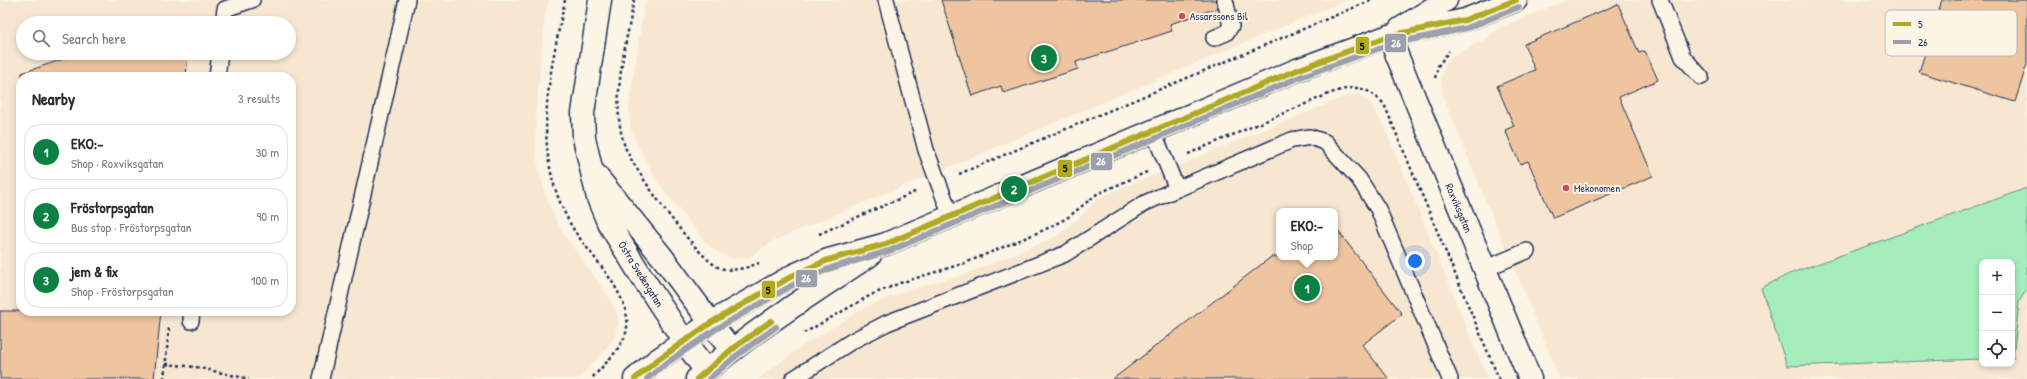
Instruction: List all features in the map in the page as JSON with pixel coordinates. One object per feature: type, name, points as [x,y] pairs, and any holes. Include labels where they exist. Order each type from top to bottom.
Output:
[{"type":"street","name":"Östra Svedengatan","points":[[600,0],[583,113],[584,138],[598,198],[608,222],[684,341],[702,375]]},
{"type":"street","points":[[1389,36],[1446,0]]},
{"type":"street","points":[[634,379],[712,322],[773,287],[828,260],[886,244],[1297,70],[1389,36],[1466,20],[1516,0]]},
{"type":"street","name":"Roxviksgatan","points":[[1389,36],[1530,379]]},
{"type":"street","name":"Östra Svedengatan","points":[[591,169],[712,322],[731,350]]},
{"type":"street","points":[[702,375],[731,350],[886,244]]},
{"type":"lane","points":[[224,16],[225,9],[252,0]]},
{"type":"lane","points":[[321,379],[407,0]]},
{"type":"lane","points":[[886,0],[924,143],[951,216]]},
{"type":"lane","points":[[1214,38],[1226,33],[1231,26],[1225,0]]},
{"type":"lane","points":[[1660,0],[1683,57],[1701,77]]},
{"type":"lane","points":[[218,72],[219,60]]},
{"type":"lane","points":[[1153,131],[1177,189]]},
{"type":"lane","points":[[793,379],[852,341],[887,322],[1065,254],[1144,203],[1292,140],[1310,137],[1325,142],[1359,179],[1378,209],[1450,379]]},
{"type":"lane","points":[[1484,269],[1527,251]]},
{"type":"path","points":[[799,336],[871,295],[900,283],[965,263],[1044,230],[1066,218],[1097,194],[1166,163],[1331,93],[1356,87],[1368,90],[1384,104],[1499,379]]},
{"type":"path","points":[[164,379],[170,326]]},
{"type":"path","points":[[166,364],[196,367],[249,379]]},
{"type":"shaded area","points":[[0,0],[549,0],[545,15],[536,113],[536,155],[544,191],[558,226],[610,299],[617,313],[618,324],[615,336],[606,349],[578,379],[0,379]]},
{"type":"shaded area","points":[[645,0],[1347,0],[775,240],[749,257],[734,259],[718,253],[704,241],[657,181],[638,146],[630,126],[629,106]]},
{"type":"shaded area","points":[[1567,0],[2027,0],[2027,188],[1789,274],[1761,289],[1787,366],[1979,359],[1979,367],[2015,367],[2015,337],[2019,302],[2027,289],[2027,379],[1560,379],[1443,97],[1441,81],[1445,65],[1451,56],[1486,39],[1500,27]]},
{"type":"shaded area","points":[[1357,94],[1369,101],[1384,126],[1488,379],[757,379],[807,343],[866,307],[908,290],[966,274],[1057,236],[1079,218],[1100,197],[1344,97]]},
{"type":"green space","points":[[2027,188],[2027,289],[2019,302],[2015,340],[2015,259],[1979,259],[1979,359],[1787,366],[1761,288],[1789,274]]},
{"type":"building","points":[[941,0],[1216,0],[1218,8],[1170,24],[1172,31],[1076,62],[1078,69],[1003,93],[1001,86],[972,96]]},
{"type":"building","points":[[1942,0],[2027,0],[2027,64],[2015,102],[1919,72],[1924,56],[2017,56],[2017,10],[1939,10]]},
{"type":"building","points":[[1618,4],[1639,53],[1645,51],[1658,80],[1619,97],[1653,176],[1553,218],[1528,161],[1520,164],[1505,130],[1514,126],[1497,86],[1535,70],[1524,44]]},
{"type":"building","points":[[60,60],[187,60],[186,72],[25,72]]},
{"type":"building","points":[[1338,231],[1402,314],[1362,345],[1389,379],[1113,379],[1271,257],[1276,257],[1276,260],[1338,260]]},
{"type":"building","points":[[0,311],[16,311],[16,316],[160,316],[154,379],[0,379]]},
{"type":"transit line","name":"5","points":[[635,379],[656,361],[712,322],[794,275],[828,260],[886,244],[1297,70],[1389,36],[1465,20],[1516,0]]},
{"type":"transit line","name":"26","points":[[647,379],[661,367],[716,329],[798,282],[831,268],[889,251],[1300,77],[1391,44],[1467,28],[1519,7]]},
{"type":"transit line","name":"5","points":[[697,379],[731,350],[771,321]]},
{"type":"transit line","name":"26","points":[[709,379],[736,356],[776,327]]},
{"type":"place","name":"Assarssons Bil","points":[[1182,16]]},
{"type":"place","name":"jem & fix","points":[[1044,58]]},
{"type":"place","name":"Mekonomen","points":[[1566,188]]},
{"type":"place","name":"Fröstorpsgatan","points":[[1014,189]]},
{"type":"place","name":"EKO:-","points":[[1307,288]]}]
